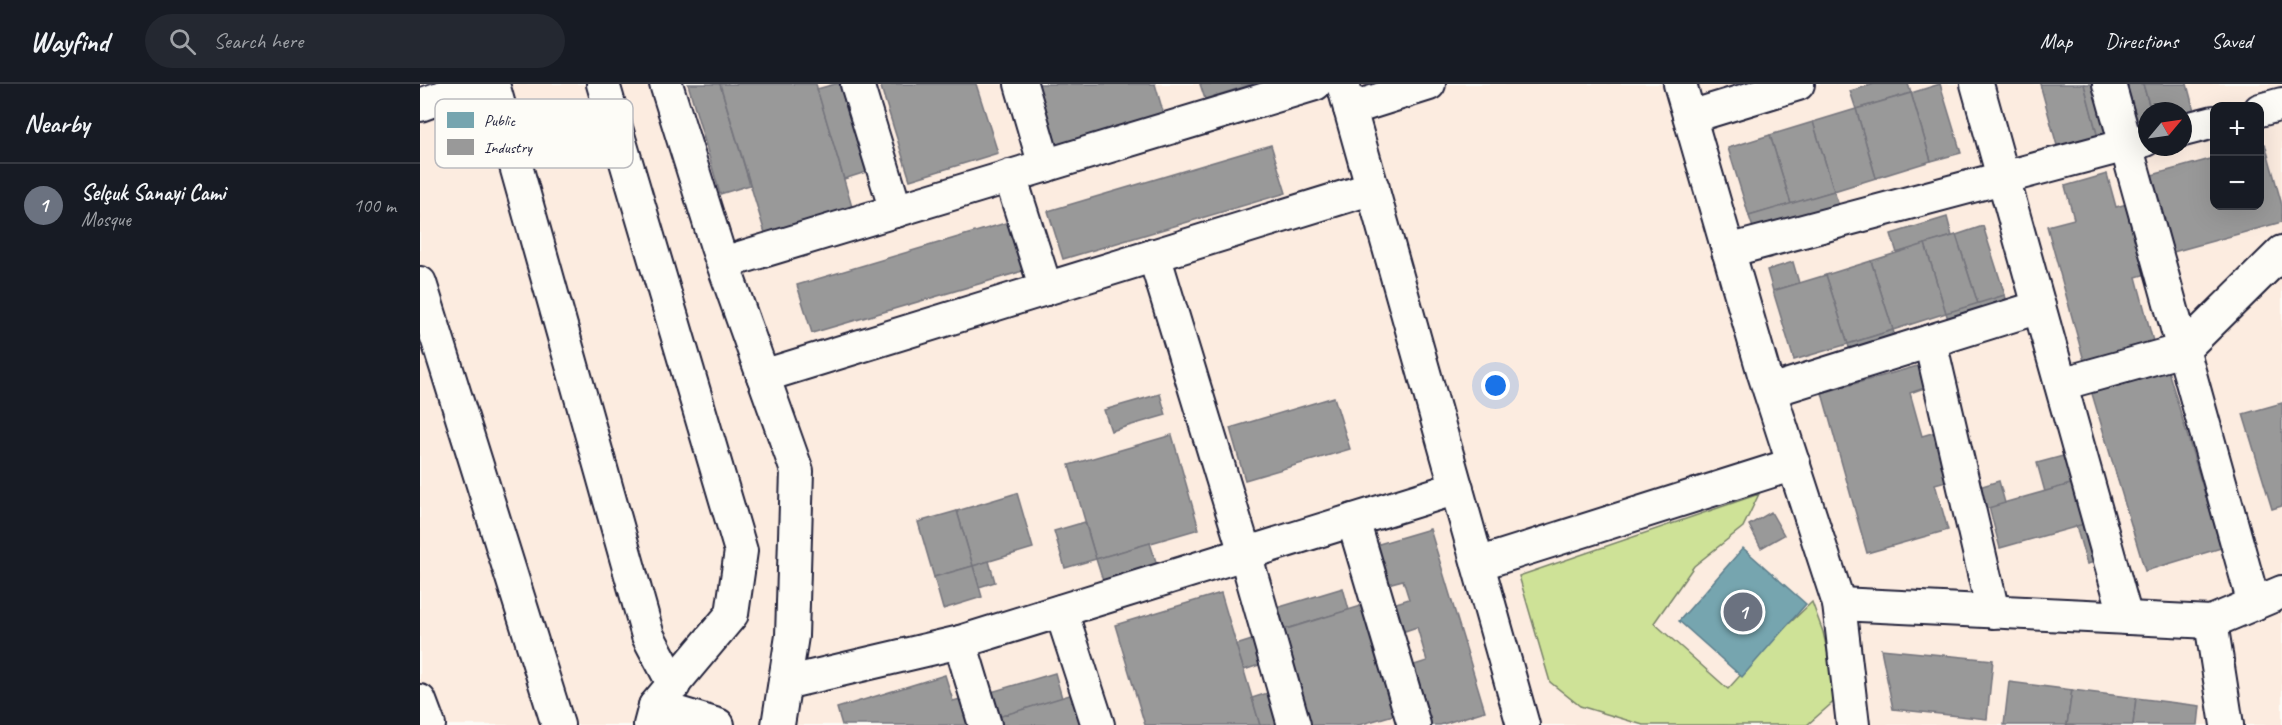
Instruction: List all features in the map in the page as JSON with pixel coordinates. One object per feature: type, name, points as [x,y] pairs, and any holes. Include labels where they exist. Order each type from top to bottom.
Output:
[{"type":"street","points":[[437,99],[478,84]]},
{"type":"street","points":[[493,84],[497,99]]},
{"type":"street","points":[[603,84],[607,99]]},
{"type":"street","points":[[666,84],[723,263],[797,471],[792,636],[778,725]]},
{"type":"street","points":[[857,84],[896,211]]},
{"type":"street","points":[[1021,84],[1045,166]]},
{"type":"street","points":[[723,263],[1315,84]]},
{"type":"street","points":[[1429,84],[1347,96],[1523,725]]},
{"type":"street","points":[[1680,84],[1770,391],[1839,604],[1853,725]]},
{"type":"street","points":[[1690,117],[1798,84]]},
{"type":"street","points":[[1977,84],[2126,618]]},
{"type":"street","points":[[2109,84],[2136,143],[2183,350],[2254,604]]},
{"type":"street","points":[[420,105],[435,100]]},
{"type":"street","points":[[2264,109],[2282,104]]},
{"type":"street","points":[[2192,128],[2210,123]]},
{"type":"street","points":[[1728,250],[2136,143]]},
{"type":"street","points":[[517,168],[648,636],[660,705]]},
{"type":"street","points":[[628,168],[741,551],[732,614],[660,705]]},
{"type":"street","points":[[1010,176],[1046,289]]},
{"type":"street","points":[[763,376],[1373,188]]},
{"type":"street","points":[[2061,384],[2183,350],[2282,252]]},
{"type":"street","points":[[1154,255],[1245,554],[1294,725]]},
{"type":"street","points":[[420,283],[558,725]]},
{"type":"street","points":[[1770,391],[2039,307]]},
{"type":"street","points":[[1930,341],[1993,612]]},
{"type":"street","points":[[1478,564],[1794,464]]},
{"type":"street","points":[[785,683],[960,642],[1457,488]]},
{"type":"street","points":[[1353,520],[1414,725]]},
{"type":"street","points":[[1839,604],[2211,622],[2282,592]]},
{"type":"street","points":[[1061,610],[1098,725]]},
{"type":"street","points":[[2211,622],[2227,725]]},
{"type":"street","points":[[960,642],[985,725]]},
{"type":"street","points":[[420,701],[429,725]]},
{"type":"street","points":[[660,705],[718,725]]},
{"type":"shaded area","points":[[420,84],[2282,84],[2282,725],[420,725]]},
{"type":"green space","points":[[1759,494],[1743,527],[1694,566],[1654,623],[1728,689],[1773,639],[1812,602],[1823,632],[1838,698],[1807,725],[1643,725],[1580,706],[1550,682],[1519,576]]},
{"type":"building: Public","points":[[1743,548],[1806,604],[1742,677],[1679,621]]},
{"type":"building: Industry","points":[[688,84],[720,84],[750,185],[720,194]]},
{"type":"building: Industry","points":[[720,84],[816,84],[852,207],[765,233]]},
{"type":"building: Industry","points":[[840,84],[866,172],[844,179],[817,89]]},
{"type":"building: Industry","points":[[880,84],[976,84],[998,153],[910,180]]},
{"type":"building: Industry","points":[[1038,84],[1155,84],[1164,115],[1057,147]]},
{"type":"building: Industry","points":[[1200,84],[1253,84],[1205,99]]},
{"type":"building: Industry","points":[[1874,84],[1908,84],[1911,93],[1856,109],[1850,91]]},
{"type":"building: Industry","points":[[1940,84],[1961,153],[1931,161],[1911,93]]},
{"type":"building: Industry","points":[[2040,84],[2084,84],[2101,149],[2061,160]]},
{"type":"building: Industry","points":[[2084,84],[2099,84],[2116,145],[2101,149]]},
{"type":"building: Industry","points":[[2127,84],[2143,84],[2148,102],[2138,102],[2138,124]]},
{"type":"building: Industry","points":[[2143,84],[2187,84],[2192,102],[2148,102]]},
{"type":"building: Industry","points":[[1911,93],[1931,161],[1876,178],[1856,109]]},
{"type":"building: Industry","points":[[2192,103],[2197,122],[2192,123]]},
{"type":"building: Industry","points":[[1856,109],[1876,178],[1834,191],[1813,122]]},
{"type":"building: Industry","points":[[1813,122],[1834,191],[1791,204],[1770,135]]},
{"type":"building: Industry","points":[[1770,135],[1791,204],[1749,216],[1728,148]]},
{"type":"building: Industry","points":[[2264,144],[2282,205],[2282,222],[2173,252],[2152,175],[2210,159],[2210,210],[2264,210]]},
{"type":"building: Industry","points":[[1271,145],[1286,193],[1063,259],[1048,211]]},
{"type":"building: Industry","points":[[2107,174],[2116,207],[2134,202],[2153,272],[2136,277],[2155,349],[2086,368],[2047,226],[2074,219],[2065,186]]},
{"type":"building: Industry","points":[[1834,191],[1841,212],[1756,237],[1749,216]]},
{"type":"building: Industry","points":[[1947,217],[1952,236],[1897,253],[1891,234]]},
{"type":"building: Industry","points":[[1019,219],[1033,268],[812,333],[797,285]]},
{"type":"building: Industry","points":[[1983,226],[2005,295],[1978,304],[1956,235]]},
{"type":"building: Industry","points":[[1956,235],[1978,304],[1946,313],[1925,244]]},
{"type":"building: Industry","points":[[1925,244],[1946,313],[1893,330],[1871,261]]},
{"type":"building: Industry","points":[[1871,261],[1893,330],[1848,344],[1826,275]]},
{"type":"building: Industry","points":[[1793,262],[1799,283],[1773,291],[1767,270]]},
{"type":"building: Industry","points":[[1826,275],[1848,344],[1794,360],[1773,291]]},
{"type":"building: Industry","points":[[2005,295],[2010,314],[1952,332],[1946,313]]},
{"type":"building: Industry","points":[[1893,330],[1897,343],[1852,357],[1848,344]]},
{"type":"building: Industry","points":[[2166,364],[2221,548],[2145,571],[2090,387]]},
{"type":"building: Industry","points":[[1921,365],[1927,387],[1910,393],[1922,436],[1939,431],[1953,479],[1935,484],[1948,530],[1867,553],[1822,393]]},
{"type":"building: Industry","points":[[1160,394],[1166,415],[1111,431],[1104,410]]},
{"type":"building: Industry","points":[[1334,397],[1350,449],[1245,480],[1230,428]]},
{"type":"building: Industry","points":[[2282,403],[2282,506],[2272,509],[2243,414]]},
{"type":"building: Industry","points":[[1172,435],[1199,529],[1096,559],[1069,465]]},
{"type":"building: Industry","points":[[2078,452],[2085,480],[2045,492],[2037,463]]},
{"type":"building: Industry","points":[[2085,480],[2097,521],[2000,548],[1989,507]]},
{"type":"building: Industry","points":[[1999,481],[2005,503],[1985,509],[1979,487]]},
{"type":"building: Industry","points":[[1017,493],[1033,548],[973,566],[957,511]]},
{"type":"building: Industry","points":[[957,511],[973,566],[934,577],[918,522]]},
{"type":"building: Industry","points":[[1771,512],[1784,535],[1761,548],[1749,525]]},
{"type":"building: Industry","points":[[2097,521],[2107,559],[2087,564],[2076,526]]},
{"type":"building: Industry","points":[[1085,522],[1096,559],[1065,568],[1054,531]]},
{"type":"building: Industry","points":[[1430,529],[1485,711],[1440,725],[1426,725],[1408,667],[1427,661],[1417,627],[1399,633],[1390,605],[1409,599],[1403,580],[1384,585],[1372,546]]},
{"type":"building: Industry","points":[[1150,543],[1158,568],[1104,584],[1096,559]]},
{"type":"building: Industry","points":[[989,561],[995,582],[979,587],[973,566]]},
{"type":"building: Industry","points":[[973,566],[982,597],[943,609],[934,577]]},
{"type":"building: Industry","points":[[1343,588],[1349,610],[1280,631],[1273,609]]},
{"type":"building: Industry","points":[[1221,593],[1260,725],[1145,725],[1115,625]]},
{"type":"building: Industry","points":[[1374,602],[1407,711],[1359,725],[1308,725],[1280,631]]},
{"type":"building: Industry","points":[[1255,639],[1262,664],[1244,670],[1236,645]]},
{"type":"building: Industry","points":[[1881,649],[1993,660],[1987,719],[1893,709]]},
{"type":"building: Industry","points":[[1055,673],[1062,698],[995,718],[988,693]]},
{"type":"building: Industry","points":[[945,675],[953,701],[972,696],[981,725],[842,725],[837,708]]},
{"type":"building: Industry","points":[[2009,682],[2072,690],[2067,725],[2004,725]]},
{"type":"building: Industry","points":[[1086,690],[1097,725],[997,725],[995,718]]},
{"type":"building: Industry","points":[[2072,690],[2136,698],[2133,725],[2067,725]]},
{"type":"building: Industry","points":[[1274,691],[1284,725],[1260,725],[1252,698]]},
{"type":"building: Industry","points":[[2136,698],[2200,706],[2198,725],[2133,725]]},
{"type":"place","name":"Selçuk Sanayi Cami","points":[[1743,612]]}]
